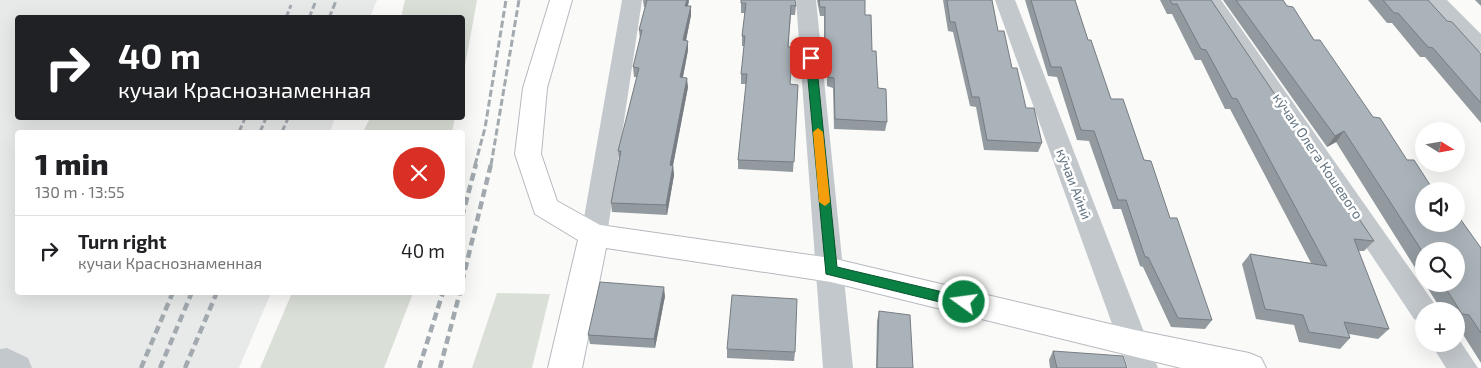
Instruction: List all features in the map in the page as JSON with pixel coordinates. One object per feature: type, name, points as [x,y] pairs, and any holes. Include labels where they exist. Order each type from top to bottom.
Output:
[{"type":"main road","points":[[561,0],[536,88],[528,154],[545,207],[594,235],[831,270],[1139,356],[1249,368]]},
{"type":"main road","points":[[565,368],[594,235]]},
{"type":"street","points":[[594,235],[632,0]]},
{"type":"street","points":[[806,0],[831,270],[838,368]]},
{"type":"street","name":"кӯчаи Айнӣ","points":[[1004,0],[1139,356]]},
{"type":"street","name":"кӯчаи Олега Кошевого","points":[[1211,0],[1418,302]]},
{"type":"street","points":[[1436,0],[1481,46]]},
{"type":"street","points":[[1452,352],[1463,368]]},
{"type":"street","points":[[0,362],[8,361],[17,368]]},
{"type":"shaded area","points":[[0,0],[377,0],[371,15],[15,15],[15,120],[334,120],[331,130],[15,130],[15,295],[270,295],[239,368],[0,368]]},
{"type":"shaded area","points":[[405,0],[477,0],[465,66],[465,15],[401,15]]},
{"type":"shaded area","points":[[369,120],[455,120],[452,130],[364,130]]},
{"type":"shaded area","points":[[497,293],[550,294],[532,368],[472,368]]},
{"type":"shaded area","points":[[291,295],[412,295],[384,368],[260,368]]},
{"type":"building","points":[[647,0],[687,0],[685,6],[691,6],[683,40],[688,41],[680,77],[687,78],[670,165],[673,166],[666,205],[611,203],[621,151],[618,151],[639,68],[633,67],[642,30],[639,30]]},
{"type":"building","points":[[741,0],[795,0],[796,6],[791,5],[788,47],[793,47],[790,84],[798,85],[794,162],[738,160],[747,74],[741,74],[745,36],[742,36],[746,3],[741,3]]},
{"type":"building","points":[[819,0],[865,0],[865,15],[871,15],[872,51],[876,51],[878,88],[886,89],[887,122],[835,119],[834,78],[828,77],[828,40],[825,40],[825,7],[820,7]]},
{"type":"building","points":[[947,0],[992,0],[998,31],[1004,31],[1012,68],[1017,68],[1026,108],[1034,108],[1042,143],[987,140],[979,97],[972,97],[955,22],[950,22]]},
{"type":"building","points":[[1031,0],[1075,0],[1111,99],[1123,99],[1144,160],[1151,161],[1170,218],[1177,218],[1212,320],[1178,318],[1148,257],[1145,257],[1126,200],[1118,200],[1094,131],[1081,130],[1061,67],[1051,67]]},
{"type":"building","points":[[1170,0],[1211,0],[1374,241],[1354,239],[1389,329],[1344,322],[1350,338],[1309,332],[1303,315],[1265,309],[1250,254],[1327,266],[1237,99],[1232,98],[1206,50],[1201,49],[1177,4],[1172,4]]},
{"type":"building","points":[[1236,0],[1283,0],[1287,6],[1293,7],[1314,40],[1320,40],[1373,117],[1380,118],[1407,160],[1414,160],[1415,172],[1422,172],[1428,182],[1415,182],[1415,232],[1465,232],[1465,226],[1481,248],[1481,333],[1469,315],[1465,314],[1465,302],[1454,302],[1448,292],[1465,292],[1465,242],[1416,242],[1344,131],[1335,136]]},
{"type":"building","points":[[1383,0],[1428,0],[1447,21],[1452,22],[1481,54],[1481,103],[1433,48],[1428,47],[1398,13],[1394,13]]},
{"type":"building","points":[[600,282],[664,287],[654,339],[588,335]]},
{"type":"building","points":[[732,295],[797,299],[795,352],[727,349]]},
{"type":"building","points":[[879,311],[910,315],[913,368],[877,368]]},
{"type":"building","points":[[1053,351],[1123,356],[1127,368],[1057,368]]},
{"type":"railway","points":[[475,165],[485,128],[506,0]]},
{"type":"railway","points":[[491,165],[519,0]]},
{"type":"railway","points":[[330,15],[336,1]]},
{"type":"railway","points":[[310,15],[315,3]]},
{"type":"railway","points":[[287,15],[291,5]]},
{"type":"railway","points":[[240,130],[244,120]]},
{"type":"railway","points":[[261,130],[265,120]]},
{"type":"railway","points":[[283,130],[287,120]]},
{"type":"railway","points":[[465,206],[476,164]]},
{"type":"railway","points":[[465,270],[491,164]]},
{"type":"railway","points":[[141,368],[172,295]]},
{"type":"railway","points":[[160,368],[191,295]]},
{"type":"railway","points":[[185,368],[216,295]]},
{"type":"railway","points":[[419,368],[442,295]]},
{"type":"railway","points":[[440,368],[459,295]]},
{"type":"slow traffic","points":[[818,132],[825,202]]},
{"type":"route","points":[[811,58],[831,270],[964,302]]}]
